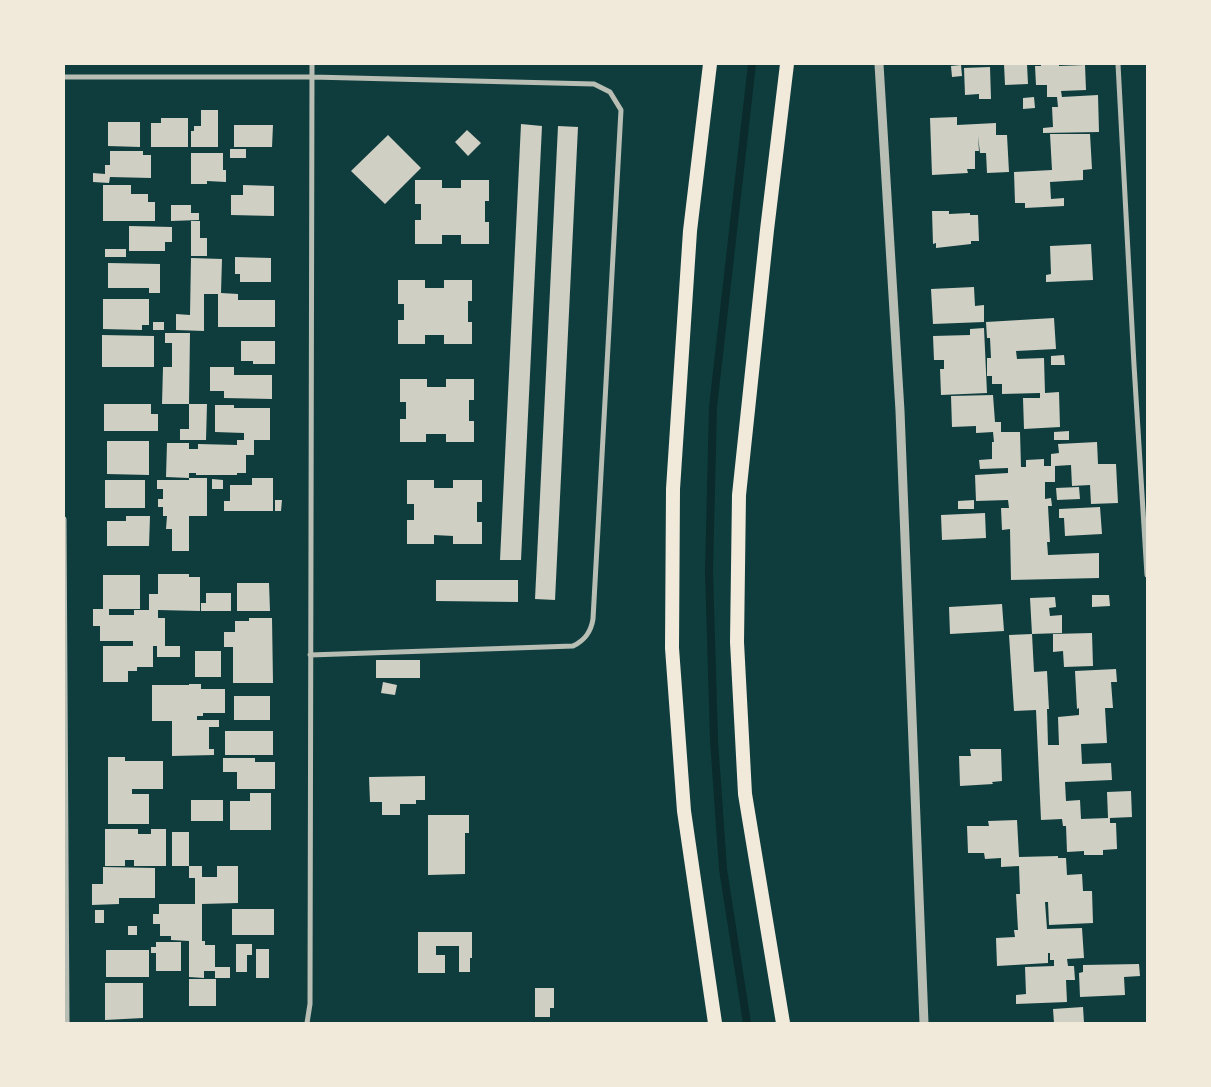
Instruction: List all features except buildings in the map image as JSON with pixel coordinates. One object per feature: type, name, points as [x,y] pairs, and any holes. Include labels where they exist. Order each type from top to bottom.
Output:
[{"type":"highway","points":[[710,64],[690,231],[673,489],[672,648],[684,811],[715,1023]]},
{"type":"highway","points":[[783,1023],[745,794],[737,642],[739,496],[767,230],[787,64]]},
{"type":"street","points":[[307,1023],[310,1004],[312,64]]},
{"type":"street","points":[[879,64],[900,411],[924,1023]]},
{"type":"street","points":[[1118,64],[1147,575]]},
{"type":"street","points":[[64,77],[312,77],[594,84],[610,92],[621,110],[594,619],[590,632],[573,646],[310,656]]},
{"type":"street","points":[[64,519],[65,1022]]},
{"type":"waterway","points":[[747,1023],[723,869],[714,740],[709,571],[713,407],[752,64]]}]
